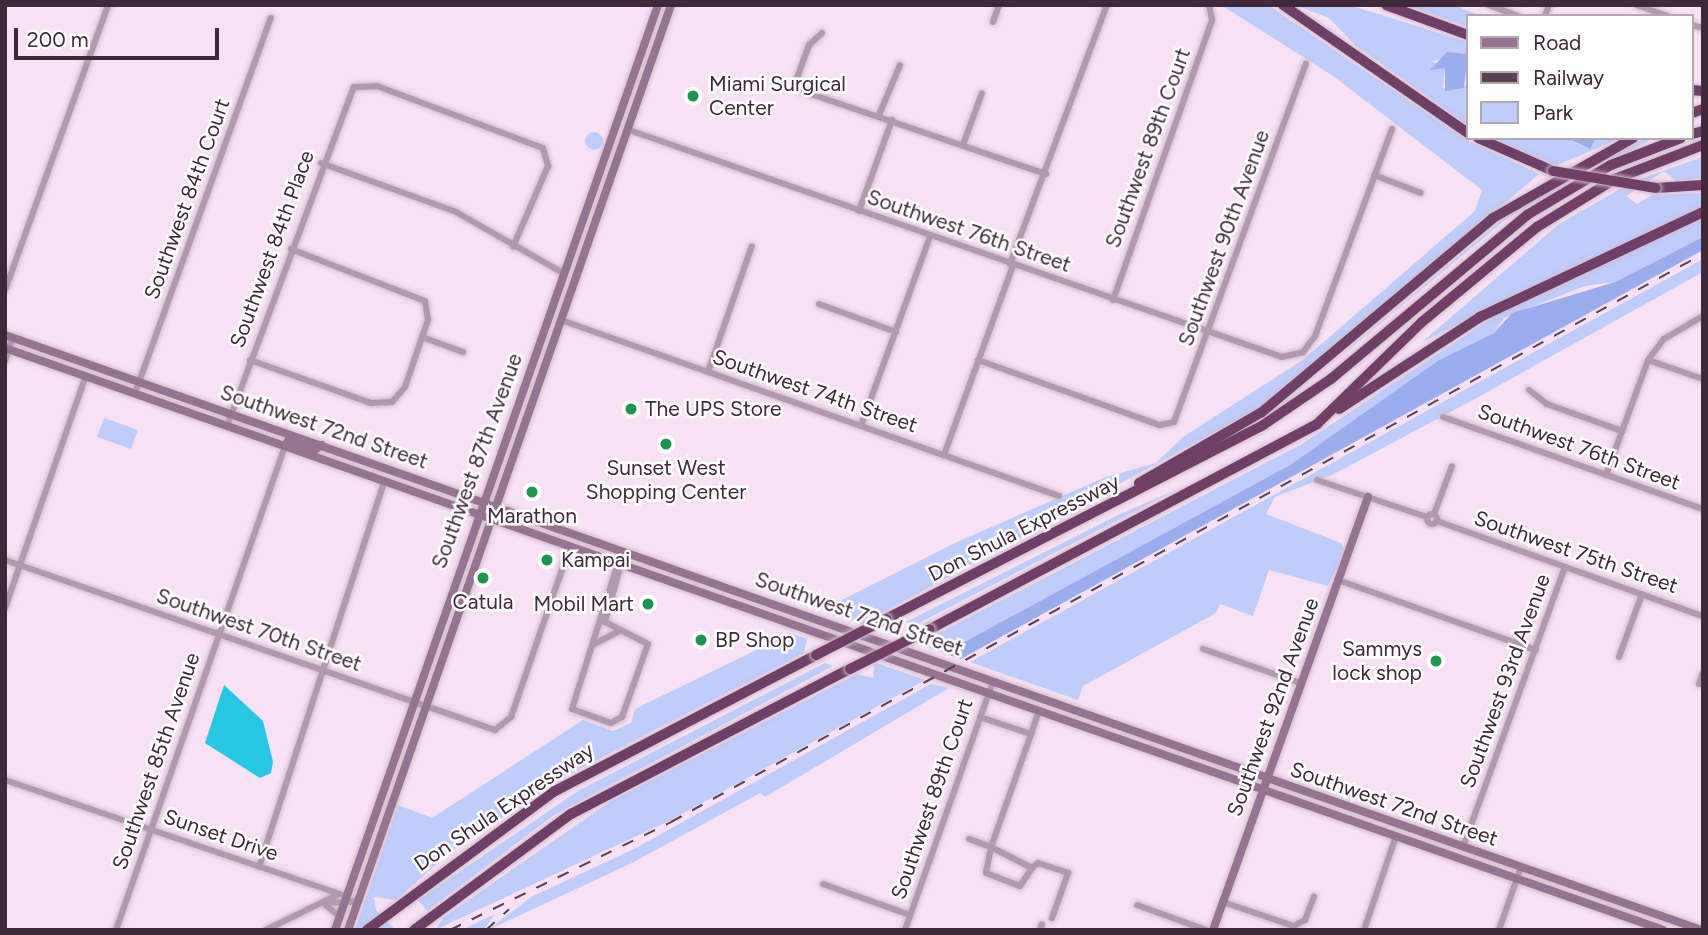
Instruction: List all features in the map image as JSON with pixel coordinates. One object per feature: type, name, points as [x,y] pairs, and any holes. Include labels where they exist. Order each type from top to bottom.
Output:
[{"type":"highway","points":[[1283,5],[1466,131]]},
{"type":"highway","points":[[1386,5],[1466,34]]},
{"type":"highway","points":[[1483,140],[1553,171],[1656,188],[1703,185]]},
{"type":"highway","points":[[1100,511],[1262,412],[1493,218],[1573,169],[1629,140]]},
{"type":"highway","name":"Don Shula Expressway","points":[[367,930],[412,892],[589,771],[1263,425],[1331,379],[1484,249],[1565,190],[1677,140]]},
{"type":"highway","name":"Don Shula Expressway","points":[[414,930],[571,814],[1317,424],[1422,322],[1537,226],[1615,179],[1703,145]]},
{"type":"highway","points":[[1317,424],[1480,317],[1703,212]]},
{"type":"main road","name":"Southwest 87th Avenue","points":[[335,930],[343,898],[377,807],[410,701],[658,5]]},
{"type":"main road","name":"Southwest 87th Avenue","points":[[348,930],[422,705],[629,130],[671,5]]},
{"type":"main road","points":[[648,31],[660,36]]},
{"type":"main road","points":[[616,125],[629,130]]},
{"type":"main road","points":[[593,192],[600,210]]},
{"type":"main road","points":[[563,273],[577,273]]},
{"type":"main road","name":"Southwest 72nd Street","points":[[9,336],[1701,930]]},
{"type":"main road","name":"Southwest 72nd Street","points":[[7,348],[475,515],[770,615],[1663,930]]},
{"type":"main road","points":[[86,376],[90,364]]},
{"type":"main road","points":[[520,394],[533,397]]},
{"type":"main road","points":[[285,446],[288,441],[316,449],[322,445]]},
{"type":"main road","name":"Southwest 92nd Avenue","points":[[1213,930],[1265,777],[1368,497]]},
{"type":"main road","points":[[595,555],[599,543]]},
{"type":"main road","points":[[666,580],[671,567]]},
{"type":"main road","points":[[770,615],[775,603]]},
{"type":"main road","points":[[1058,718],[1063,706]]},
{"type":"main road","points":[[1108,736],[1113,723]]},
{"type":"main road","points":[[377,807],[393,799]]},
{"type":"main road","points":[[1458,859],[1463,847]]},
{"type":"main road","points":[[1597,907],[1601,895]]},
{"type":"main road","points":[[343,898],[358,901]]},
{"type":"main road","points":[[1613,912],[1618,901]]},
{"type":"street","points":[[5,290],[108,5]]},
{"type":"street","points":[[993,22],[999,5]]},
{"type":"street","points":[[944,455],[1107,5]]},
{"type":"street","points":[[1489,5],[1513,14]]},
{"type":"street","points":[[1637,5],[1662,14]]},
{"type":"street","name":"Southwest 89th Court","points":[[1113,300],[1212,20],[1210,6]]},
{"type":"street","name":"Southwest 84th Court","points":[[135,393],[271,18]]},
{"type":"street","points":[[822,33],[809,45],[797,78],[800,90],[1046,174]]},
{"type":"street","name":"Southwest 90th Avenue","points":[[978,360],[1160,425],[1173,423],[1306,64]]},
{"type":"street","points":[[879,115],[900,65]]},
{"type":"street","name":"Southwest 84th Place","points":[[227,426],[321,163],[354,87],[377,86],[543,148],[548,166],[513,247]]},
{"type":"street","points":[[963,145],[982,93]]},
{"type":"street","points":[[859,211],[892,120]]},
{"type":"street","points":[[1392,129],[1374,175],[1420,193]]},
{"type":"street","name":"Southwest 76th Street","points":[[629,130],[1271,356],[1299,354],[1318,331],[1374,175]]},
{"type":"street","points":[[321,163],[452,210],[563,273]]},
{"type":"street","points":[[861,426],[930,236]]},
{"type":"street","points":[[708,372],[752,246]]},
{"type":"street","points":[[250,360],[367,402],[392,402],[403,390],[422,337],[425,301],[291,249]]},
{"type":"street","points":[[819,304],[896,331]]},
{"type":"street","points":[[1606,475],[1648,360],[1664,339],[1703,316]]},
{"type":"street","name":"Southwest 74th Street","points":[[561,320],[1059,496]]},
{"type":"street","points":[[5,360],[9,336]]},
{"type":"street","points":[[422,337],[463,352]]},
{"type":"street","points":[[1648,360],[1703,379]]},
{"type":"street","points":[[5,608],[86,376]]},
{"type":"street","points":[[1529,390],[1547,404],[1622,431]]},
{"type":"street","name":"Southwest 76th Street","points":[[1443,417],[1703,509]]},
{"type":"street","name":"Southwest 85th Avenue","points":[[116,930],[285,446]]},
{"type":"street","points":[[1433,517],[1452,466]]},
{"type":"street","name":"Southwest 75th Street","points":[[1317,480],[1433,517],[1703,616]]},
{"type":"street","points":[[259,867],[320,669],[384,483]]},
{"type":"street","name":"Southwest 70th Street","points":[[5,561],[410,701],[502,730],[570,547]]},
{"type":"street","points":[[620,564],[607,625],[648,644],[616,723],[572,709],[620,564]]},
{"type":"street","name":"Southwest 93rd Avenue","points":[[1463,847],[1565,567]]},
{"type":"street","points":[[1338,580],[1536,650]]},
{"type":"street","points":[[1619,657],[1642,594]]},
{"type":"street","points":[[594,644],[620,631]]},
{"type":"street","points":[[1203,649],[1300,684]]},
{"type":"street","points":[[1699,684],[1703,673]]},
{"type":"street","name":"Southwest 89th Court","points":[[905,930],[993,681]]},
{"type":"street","points":[[1040,711],[990,849],[986,873],[1020,886],[1038,863],[1068,873],[1052,918]]},
{"type":"street","points":[[980,717],[1031,734]]},
{"type":"street","name":"Sunset Drive","points":[[5,780],[343,898]]},
{"type":"street","points":[[1364,930],[1396,836]]},
{"type":"street","points":[[969,839],[1032,868]]},
{"type":"street","points":[[1499,930],[1521,867]]},
{"type":"street","points":[[822,884],[910,915]]},
{"type":"street","points":[[317,887],[323,903],[339,916]]},
{"type":"street","points":[[1223,902],[1294,926],[1305,920],[1314,897]]},
{"type":"street","points":[[323,903],[343,898]]},
{"type":"street","points":[[266,930],[323,903],[343,898]]},
{"type":"street","points":[[1137,905],[1206,930]]},
{"type":"green space","points":[[1221,5],[1268,5],[1466,140],[1539,174],[1270,402],[880,614],[866,609],[870,626],[932,647],[937,634],[1302,444],[1505,309],[1703,217],[1703,237],[1615,282],[1585,286],[1504,318],[1494,333],[1439,360],[1290,465],[944,653],[835,615],[836,603],[957,542],[1106,477],[1156,463],[1183,437],[1304,359],[1475,211],[1482,190],[1333,76]]},
{"type":"green space","points":[[1295,5],[1349,5],[1466,41],[1466,54],[1432,61],[1445,68],[1443,88],[1466,85],[1466,124],[1356,46],[1329,18]]},
{"type":"green space","points":[[1405,5],[1454,5],[1476,14],[1466,14],[1466,26]]},
{"type":"green space","points":[[590,132],[598,132],[603,141],[601,148],[590,150],[585,145],[585,137]]},
{"type":"green space","points":[[1496,140],[1571,140],[1589,149],[1595,140],[1617,140],[1555,166]]},
{"type":"green space","points":[[1641,140],[1650,140],[1506,219],[1303,388],[1510,213]]},
{"type":"green space","points":[[1703,157],[1703,178],[1676,181],[1664,171],[1626,196],[1637,204],[1652,195],[1703,193],[1703,206],[1422,342],[1559,224],[1634,181]]},
{"type":"green space","points":[[1703,259],[1703,272],[1473,400],[1334,474],[1275,497],[1266,514],[1341,543],[1345,551],[1328,586],[1269,570],[1253,616],[1220,604],[1216,613],[1083,686],[1078,700],[970,662]]},
{"type":"green space","points":[[104,418],[138,430],[131,449],[97,437]]},
{"type":"green space","points":[[1178,489],[915,625],[906,622],[1116,516]]},
{"type":"green space","points":[[791,633],[807,639],[804,653],[560,779],[451,851],[396,900],[374,897],[376,910],[396,930],[355,930],[398,805],[432,818],[583,720],[613,731],[631,723],[635,709]]},
{"type":"green space","points":[[874,662],[925,680],[671,820],[435,930],[444,917],[611,801],[857,674],[873,678]]},
{"type":"green space","points":[[825,663],[833,666],[554,815],[427,911],[418,900],[578,791]]},
{"type":"green space","points":[[931,684],[949,688],[765,797],[760,793],[634,862],[488,930],[531,897],[636,848]]},
{"type":"green space","points":[[495,914],[484,930],[462,930],[476,923]]},
{"type":"shaded area","points":[[1447,52],[1466,54],[1464,88],[1445,91],[1445,68],[1430,70]]},
{"type":"shaded area","points":[[1571,140],[1595,140],[1590,149]]},
{"type":"shaded area","points":[[1703,237],[1703,250],[961,659],[944,653],[1290,465],[1439,360],[1494,333],[1512,313],[1615,282]]},
{"type":"shaded area","points":[[224,685],[263,721],[273,762],[271,773],[260,778],[205,743]]},
{"type":"railway","points":[[450,930],[671,822],[1703,254]]},
{"type":"railway","points":[[486,930],[509,909]]},
{"type":"place","name":"Miami Surgical Center","points":[[693,96]]},
{"type":"place","name":"The UPS Store","points":[[631,409]]},
{"type":"place","name":"Sunset West Shopping Center","points":[[666,444]]},
{"type":"place","name":"Marathon","points":[[532,492]]},
{"type":"place","name":"Kampai","points":[[547,560]]},
{"type":"place","name":"Catula","points":[[483,578]]},
{"type":"place","name":"Mobil Mart","points":[[648,604]]},
{"type":"place","name":"BP Shop","points":[[701,640]]},
{"type":"place","name":"Sammys lock shop","points":[[1436,661]]}]
